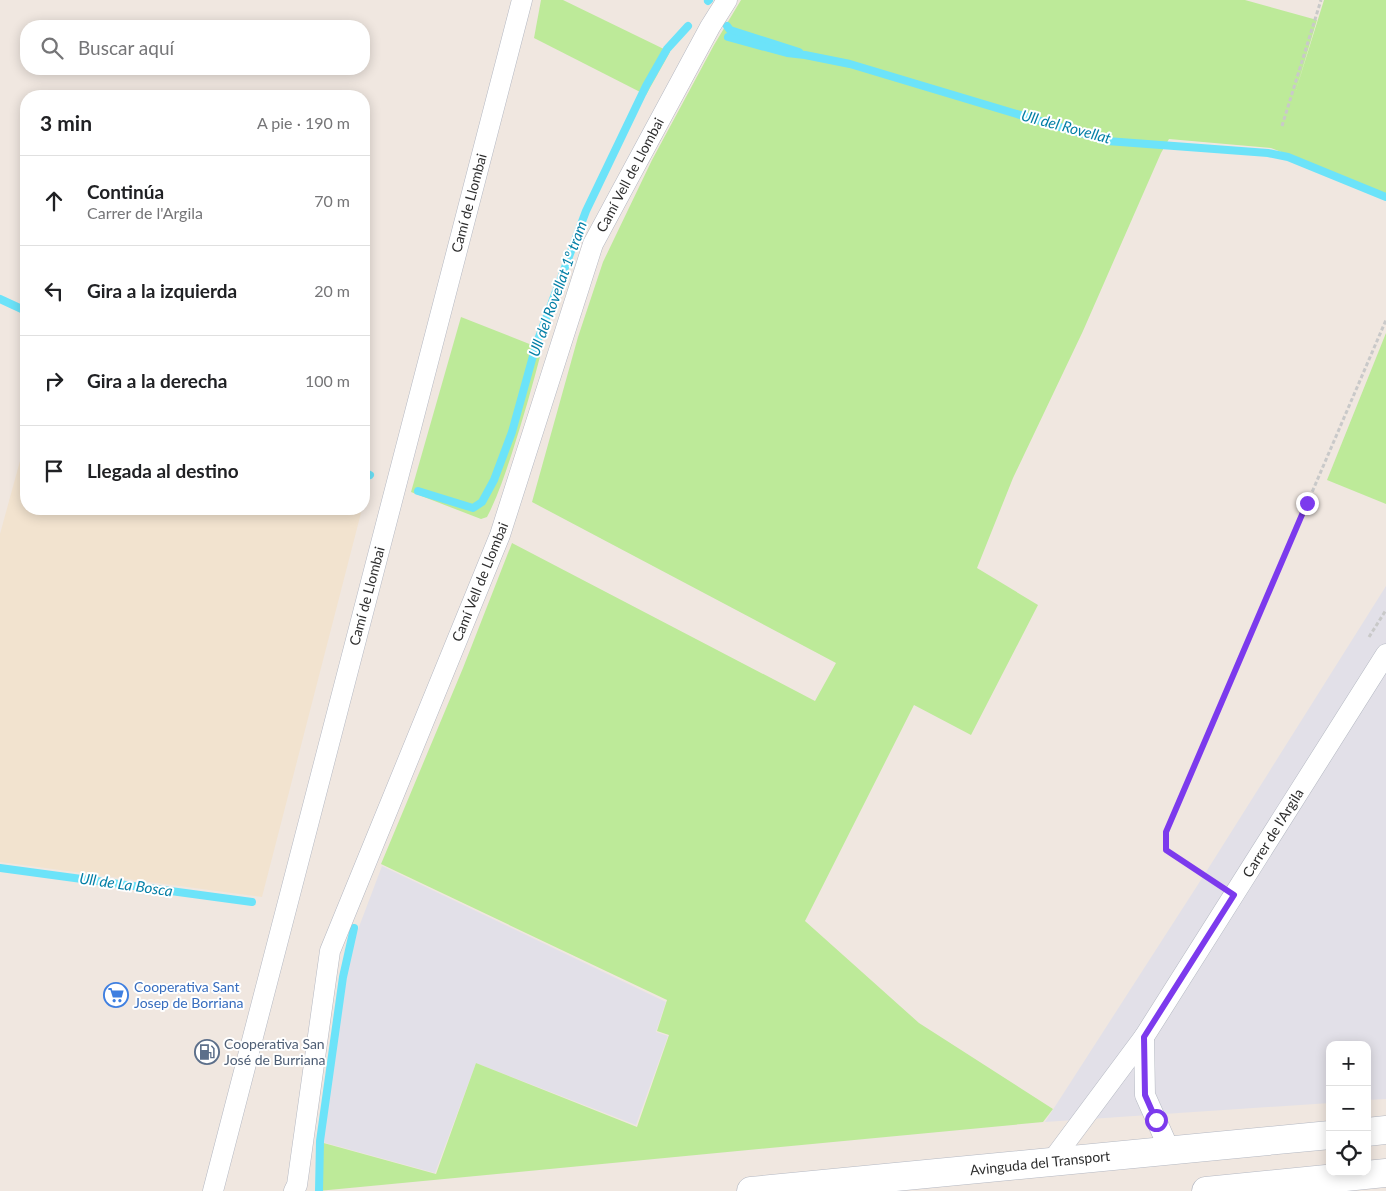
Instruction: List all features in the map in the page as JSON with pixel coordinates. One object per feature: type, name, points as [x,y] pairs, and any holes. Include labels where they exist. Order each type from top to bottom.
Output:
[{"type":"main road","points":[[1371,1132],[1386,1130]]},
{"type":"main road","name":"Avinguda del Transport","points":[[751,1191],[1326,1135]]},
{"type":"main road","points":[[1206,1191],[1386,1174]]},
{"type":"street","name":"Camí de Llombai","points":[[213,1191],[522,0]]},
{"type":"street","name":"Camí Vell de Llombai","points":[[297,1189],[330,951],[500,535],[593,244],[705,36],[727,0]]},
{"type":"street","name":"Carrer de l'Argila","points":[[1051,1162],[1144,1037],[1386,654]]},
{"type":"street","points":[[1144,1037],[1145,1095],[1170,1151]]},
{"type":"path","points":[[1282,126],[1321,0]]},
{"type":"path","points":[[1234,895],[1166,850],[1166,832],[1386,320]]},
{"type":"shaded area","points":[[20,461],[20,515],[360,515],[262,897],[0,862],[0,534]]},
{"type":"shaded area","points":[[1386,586],[1386,1099],[1371,1100],[1371,1041],[1326,1041],[1326,1103],[1045,1122],[1206,872]]},
{"type":"shaded area","points":[[382,866],[666,1002],[656,1032],[668,1036],[636,1125],[476,1063],[435,1173],[322,1142],[345,976],[351,948]]},
{"type":"green space","points":[[541,0],[563,0],[670,52],[646,95],[534,38]]},
{"type":"green space","points":[[741,0],[1245,0],[1317,20],[1296,90],[1324,0],[1386,0],[1386,200],[1313,169],[1315,165],[1271,148],[1169,139],[1161,153],[1083,331],[1013,478],[977,568],[1038,605],[971,735],[914,705],[805,921],[919,1023],[1053,1109],[1043,1122],[318,1191],[320,1142],[436,1174],[476,1063],[637,1127],[669,1035],[657,1031],[667,1000],[381,864],[463,668],[512,543],[815,701],[836,663],[532,502],[578,337],[603,262],[652,160],[714,45]]},
{"type":"green space","points":[[461,317],[542,349],[504,477],[487,517],[481,519],[411,492]]},
{"type":"green space","points":[[1386,333],[1386,504],[1327,480]]},
{"type":"waterway","name":"Ull del Rovellat 1º tram","points":[[418,491],[473,508],[482,502],[494,480],[512,432],[536,345],[586,211],[646,86],[667,49],[688,26]]},
{"type":"waterway","points":[[727,26],[730,30],[799,52]]},
{"type":"waterway","name":"Ull del Rovellat","points":[[728,37],[787,53],[850,64],[1107,141],[1268,153],[1288,157],[1386,197]]},
{"type":"waterway","name":"Ull del Rovellat 1º tram","points":[[0,299],[20,308]]},
{"type":"waterway","name":"Ull de La Bosca","points":[[0,868],[252,902]]},
{"type":"waterway","name":"Ull de La Bosca","points":[[319,1191],[320,1141],[343,977],[354,928]]},
{"type":"place","name":"Cooperativa Sant Josep de Borriana","points":[[116,995]]},
{"type":"place","name":"Cooperativa San José de Burriana","points":[[207,1052]]},
{"type":"route","points":[[1156,1120],[1145,1095],[1144,1037],[1234,895],[1166,850],[1166,832],[1307,503]]}]
